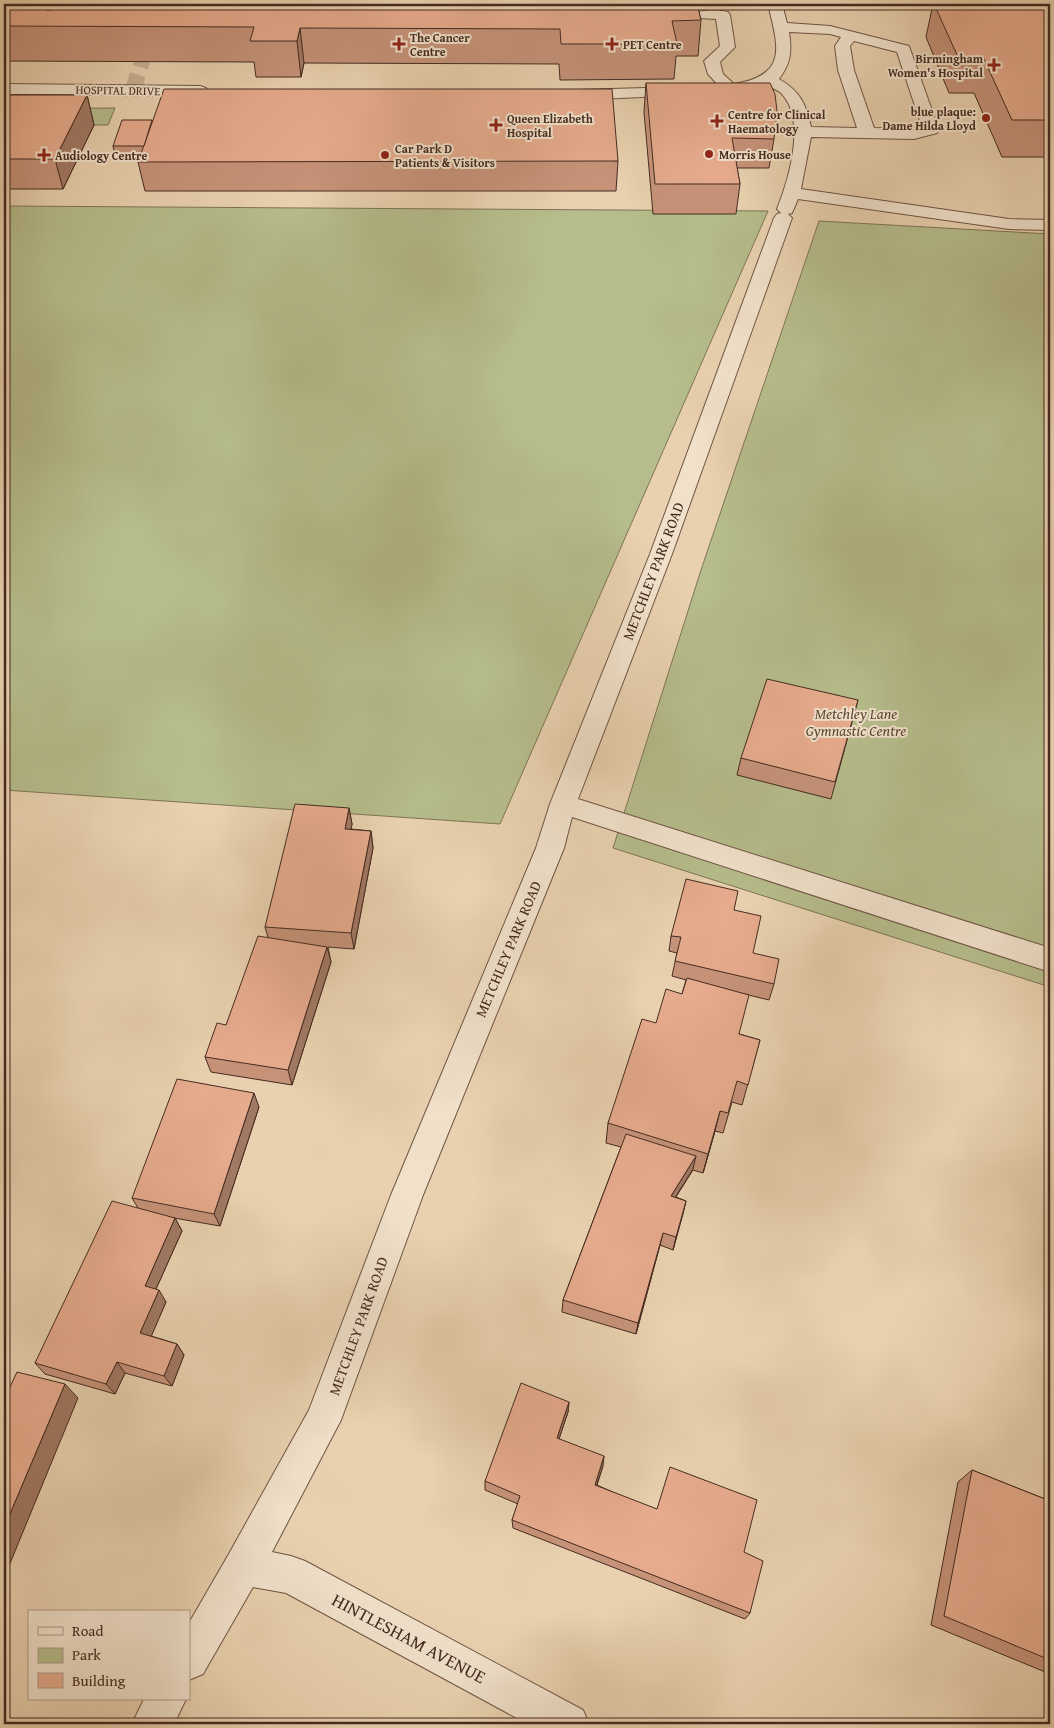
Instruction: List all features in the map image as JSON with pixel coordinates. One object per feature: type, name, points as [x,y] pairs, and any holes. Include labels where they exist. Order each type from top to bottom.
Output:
[{"type":"street","points":[[561,100],[732,89],[770,80],[780,69],[784,55],[775,4]]},
{"type":"street","points":[[703,14],[723,15],[728,47],[712,60],[712,66],[716,77],[732,89]]},
{"type":"street","points":[[780,27],[830,30],[904,48],[931,130],[914,134],[804,132]]},
{"type":"street","points":[[850,35],[842,46],[846,70],[867,133]]},
{"type":"street","name":"METCHLEY PARK ROAD","points":[[190,1658],[244,1566],[323,1420],[407,1195],[550,848],[563,804],[661,554],[787,207],[804,132],[799,110],[787,90],[770,80]]},
{"type":"street","name":"HOSPITAL DRIVE","points":[[4,89],[211,91]]},
{"type":"street","points":[[157,106],[162,90]]},
{"type":"street","points":[[787,207],[1009,224],[1050,225]]},
{"type":"street","points":[[563,804],[1050,960]]},
{"type":"street","name":"HINTLESHAM AVENUE","points":[[244,1566],[291,1575],[569,1724]]},
{"type":"street","points":[[152,1724],[165,1700]]},
{"type":"green space","points":[[115,108],[108,125],[4,125],[4,109]]},
{"type":"green space","points":[[4,206],[768,211],[500,824],[4,790]]},
{"type":"green space","name":"Metchley Lane Gymnastic Centre","points":[[819,221],[1050,234],[1050,987],[613,848],[700,573]]},
{"type":"building","points":[[4,4],[49,4],[46,10],[52,10],[54,7],[91,8],[93,4],[697,4],[701,20],[672,21],[677,44],[561,44],[560,29],[300,28],[297,41],[250,41],[254,27],[4,26]]},
{"type":"building","name":"Birmingham Women's Hospital","points":[[934,4],[1050,4],[1050,120],[1012,120],[983,57],[958,57]]},
{"type":"building","name":"Morris House","points":[[646,83],[770,83],[775,94],[777,111],[774,139],[732,138],[740,184],[655,184]]},
{"type":"building","points":[[164,89],[612,89],[618,161],[138,162]]},
{"type":"building","points":[[4,95],[87,95],[55,159],[4,159]]},
{"type":"building","points":[[122,120],[152,120],[144,146],[113,146]]},
{"type":"building","points":[[767,679],[858,700],[835,782],[741,758]]},
{"type":"building","points":[[295,804],[349,808],[345,829],[371,831],[351,933],[265,927]]},
{"type":"building","points":[[686,879],[738,891],[734,910],[761,916],[753,953],[779,959],[774,984],[675,961],[681,937],[671,936]]},
{"type":"building","points":[[258,936],[327,947],[288,1070],[205,1057],[217,1023],[226,1025]]},
{"type":"building","points":[[687,978],[749,995],[739,1034],[760,1040],[748,1085],[737,1081],[728,1113],[720,1111],[708,1154],[608,1123],[642,1019],[656,1023],[666,989],[682,994]]},
{"type":"building","points":[[177,1079],[254,1093],[214,1214],[132,1198]]},
{"type":"building","points":[[626,1134],[696,1156],[671,1196],[686,1201],[676,1237],[663,1233],[638,1323],[563,1300]]},
{"type":"building","points":[[112,1201],[175,1218],[145,1286],[159,1290],[140,1333],[177,1344],[164,1376],[117,1362],[106,1384],[35,1363]]},
{"type":"building","points":[[17,1372],[65,1384],[4,1528],[4,1400]]},
{"type":"building","points":[[521,1383],[569,1402],[557,1438],[604,1456],[595,1485],[657,1509],[670,1467],[757,1500],[744,1552],[763,1561],[750,1613],[512,1520],[520,1496],[485,1481]]},
{"type":"building","points":[[972,1470],[1050,1501],[1050,1660],[944,1616]]},
{"type":"tunnel","points":[[133,90],[150,36],[152,32],[158,32]]},
{"type":"place","name":"The Cancer Centre","points":[[399,44]]},
{"type":"place","name":"PET Centre","points":[[612,44]]},
{"type":"place","name":"Birmingham Women's Hospital","points":[[994,65]]},
{"type":"place","name":"blue plaque: Dame Hilda Lloyd","points":[[986,118]]},
{"type":"place","name":"Centre for Clinical Haematology","points":[[717,121]]},
{"type":"place","name":"Queen Elizabeth Hospital","points":[[496,125]]},
{"type":"place","name":"Morris House","points":[[709,154]]},
{"type":"place","name":"Audiology Centre","points":[[44,155]]},
{"type":"place","name":"Car Park D Patients & Visitors","points":[[385,155]]}]
